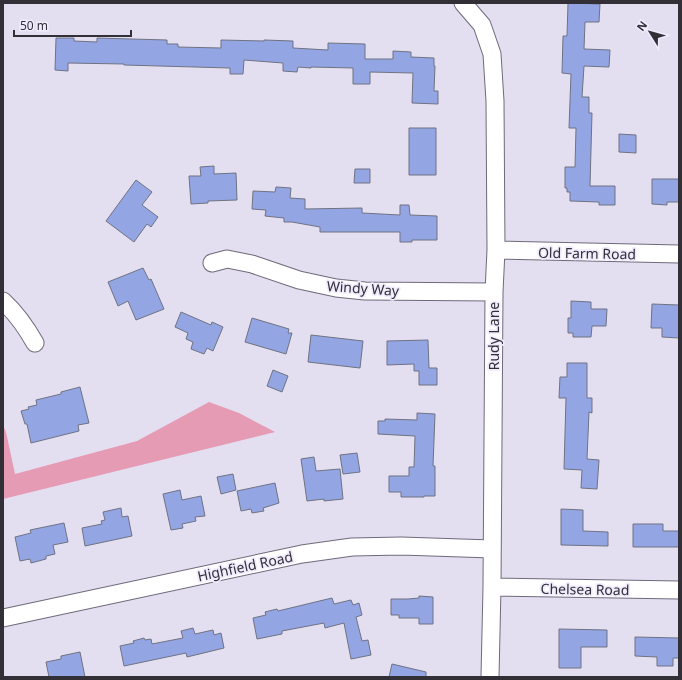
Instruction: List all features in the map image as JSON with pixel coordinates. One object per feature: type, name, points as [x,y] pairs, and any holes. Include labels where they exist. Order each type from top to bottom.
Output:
[{"type":"street","name":"Rudy Lane","points":[[472,7],[482,26],[492,54],[495,101],[496,250],[494,292],[490,677]]},
{"type":"street","name":"Old Farm Road","points":[[496,250],[679,254]]},
{"type":"street","name":"Windy Way","points":[[212,263],[227,259],[233,260],[252,264],[299,280],[336,288],[365,291],[494,292]]},
{"type":"street","points":[[3,300],[26,327],[34,343]]},
{"type":"street","name":"Highfield Road","points":[[3,618],[302,554],[352,547],[401,546],[492,549]]},
{"type":"street","name":"Chelsea Road","points":[[492,587],[679,590]]},
{"type":"shaded area","points":[[209,402],[239,413],[275,432],[3,499],[3,425],[6,432],[15,474],[137,441]]},
{"type":"building","points":[[568,3],[600,4],[599,22],[585,22],[584,49],[610,50],[609,67],[584,66],[582,97],[589,97],[589,113],[592,113],[590,186],[615,186],[615,205],[599,205],[599,202],[570,201],[570,192],[567,192],[567,188],[565,188],[565,167],[575,167],[576,128],[569,128],[571,74],[562,73],[563,36],[567,36]]},
{"type":"building","points":[[56,38],[74,38],[74,41],[97,42],[97,38],[167,40],[167,44],[178,44],[178,47],[221,48],[221,40],[293,41],[293,48],[328,50],[328,43],[365,44],[365,59],[393,59],[393,51],[411,52],[411,57],[434,58],[434,91],[438,91],[438,104],[412,103],[413,73],[370,72],[370,84],[353,84],[353,68],[298,67],[297,72],[283,71],[283,63],[244,60],[243,74],[230,74],[230,68],[124,64],[68,63],[68,71],[55,70]]},
{"type":"building","points":[[409,128],[436,128],[436,175],[409,175]]},
{"type":"building","points":[[619,134],[636,135],[636,153],[619,152]]},
{"type":"building","points":[[214,166],[214,174],[236,173],[237,200],[208,201],[208,203],[191,204],[189,176],[201,176],[200,167]]},
{"type":"building","points":[[355,169],[370,169],[370,183],[354,183]]},
{"type":"building","points":[[652,179],[679,179],[679,202],[667,202],[667,205],[652,204]]},
{"type":"building","points":[[136,180],[152,192],[142,205],[158,217],[151,227],[147,224],[134,242],[106,221]]},
{"type":"building","points":[[276,187],[291,188],[290,198],[305,199],[305,209],[362,208],[362,213],[400,215],[400,205],[409,205],[410,215],[437,216],[437,240],[412,240],[412,242],[400,242],[400,232],[320,232],[320,227],[284,222],[284,218],[265,216],[266,210],[252,209],[253,191],[275,192]]},
{"type":"building","points":[[143,268],[149,280],[151,279],[164,309],[136,320],[128,301],[118,306],[108,282]]},
{"type":"building","points":[[571,301],[591,302],[591,309],[607,309],[606,326],[592,326],[591,337],[573,337],[573,333],[568,333],[568,318],[571,318]]},
{"type":"building","points":[[652,304],[679,305],[679,338],[662,337],[662,328],[651,328]]},
{"type":"building","points":[[181,312],[211,325],[212,322],[223,327],[213,351],[207,348],[204,354],[191,349],[193,342],[186,339],[188,333],[175,327]]},
{"type":"building","points":[[252,318],[289,329],[288,333],[292,333],[286,354],[245,342]]},
{"type":"building","points":[[311,335],[363,341],[360,368],[308,362]]},
{"type":"building","points":[[428,340],[429,368],[437,368],[437,385],[419,385],[419,371],[414,371],[414,364],[387,365],[387,341]]},
{"type":"building","points":[[567,363],[587,363],[587,398],[592,398],[592,413],[589,412],[587,459],[599,460],[597,489],[581,488],[582,470],[564,469],[566,398],[559,398],[560,377],[567,377]]},
{"type":"building","points":[[273,370],[288,376],[282,392],[267,386]]},
{"type":"building","points":[[80,387],[89,423],[78,425],[79,431],[31,443],[27,424],[25,424],[21,411],[29,409],[28,407],[37,405],[36,400],[61,394],[61,392]]},
{"type":"building","points":[[417,413],[435,414],[433,466],[435,466],[435,496],[401,497],[401,492],[389,492],[389,476],[409,476],[409,467],[414,467],[415,436],[378,434],[378,421],[385,421],[385,419],[417,420]]},
{"type":"building","points":[[357,453],[360,472],[343,474],[340,455]]},
{"type":"building","points":[[314,457],[316,471],[340,469],[343,499],[307,501],[301,459]]},
{"type":"building","points":[[233,474],[236,490],[221,494],[217,477]]},
{"type":"building","points":[[275,483],[279,503],[263,508],[264,511],[252,513],[251,509],[241,511],[237,491]]},
{"type":"building","points":[[180,490],[182,500],[201,496],[205,516],[195,517],[196,521],[182,524],[183,528],[171,530],[163,494]]},
{"type":"building","points":[[121,508],[122,517],[128,516],[132,536],[85,546],[82,528],[102,524],[101,521],[105,520],[103,512]]},
{"type":"building","points":[[561,509],[583,510],[583,531],[608,532],[608,546],[561,545]]},
{"type":"building","points":[[64,523],[68,542],[53,545],[55,554],[46,556],[46,559],[31,563],[30,559],[20,561],[15,537],[31,533],[30,530]]},
{"type":"building","points":[[633,524],[663,524],[663,531],[679,531],[679,547],[633,547]]},
{"type":"building","points":[[419,596],[433,597],[433,624],[419,624],[419,618],[399,618],[399,615],[391,615],[391,599],[419,598]]},
{"type":"building","points":[[332,598],[334,604],[351,600],[353,605],[359,603],[362,615],[356,617],[362,641],[368,640],[371,655],[351,659],[344,623],[325,628],[324,623],[282,631],[282,634],[257,639],[253,618],[266,615],[265,612],[277,609],[278,611]]},
{"type":"building","points":[[193,628],[195,634],[213,630],[214,635],[221,633],[224,648],[187,657],[186,653],[124,666],[120,646],[134,643],[133,641],[144,638],[145,640],[151,639],[152,644],[183,638],[181,631]]},
{"type":"building","points":[[559,629],[607,630],[607,647],[581,647],[581,668],[559,668]]},
{"type":"building","points":[[635,637],[679,638],[679,658],[673,658],[673,666],[657,666],[657,657],[635,656]]},
{"type":"building","points":[[80,652],[85,677],[49,677],[46,662],[61,659],[61,656]]},
{"type":"building","points":[[392,664],[426,672],[426,677],[389,677]]}]
